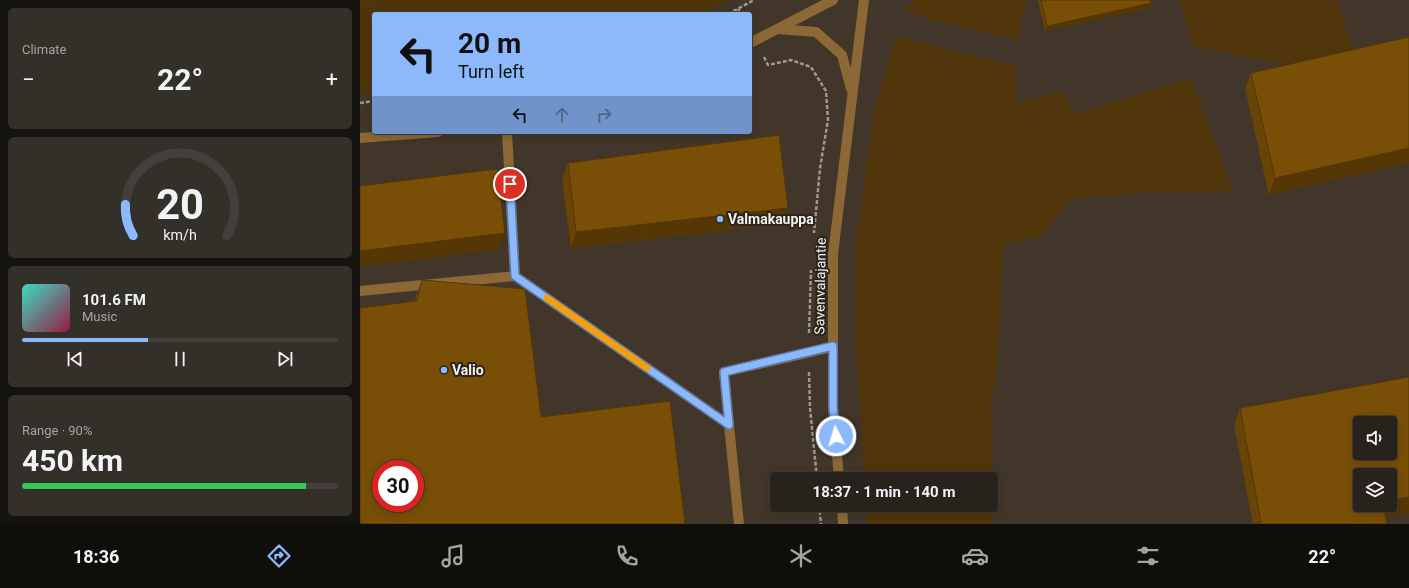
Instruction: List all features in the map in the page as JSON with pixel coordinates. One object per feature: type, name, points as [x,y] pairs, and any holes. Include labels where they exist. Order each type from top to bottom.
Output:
[{"type":"street","points":[[753,42],[833,0]]},
{"type":"street","name":"Savenvalajantie","points":[[838,472],[833,407],[833,254],[864,0]]},
{"type":"street","name":"Savenvalajantie","points":[[778,29],[816,32],[842,55],[852,95]]},
{"type":"street","points":[[360,138],[412,134]]},
{"type":"street","points":[[507,134],[515,276]]},
{"type":"street","points":[[360,291],[515,276],[729,425]]},
{"type":"street","points":[[739,524],[724,372],[833,346]]},
{"type":"street","points":[[843,512],[844,524]]},
{"type":"path","points":[[732,12],[754,0]]},
{"type":"path","points":[[753,42],[768,65],[791,60],[811,67],[826,91],[828,120],[820,168],[814,235]]},
{"type":"path","points":[[360,103],[372,101]]},
{"type":"path","points":[[811,270],[809,352],[810,408],[816,472]]},
{"type":"path","points":[[820,512],[821,524]]},
{"type":"shaded area","points":[[360,0],[730,0],[706,12],[372,12],[372,92],[360,94]]},
{"type":"shaded area","points":[[730,0],[1409,0],[1409,524],[360,524],[360,94],[372,92],[372,134],[752,134],[752,12],[706,12]]},
{"type":"shaded area","points":[[914,0],[1027,0],[1022,17],[1019,40],[931,20],[906,10]]},
{"type":"shaded area","points":[[1179,0],[1337,0],[1353,52],[1283,64],[1193,46]]},
{"type":"shaded area","points":[[896,36],[1015,66],[1018,102],[1063,91],[1075,114],[1190,78],[1234,191],[1147,192],[1070,199],[1042,236],[1003,244],[996,384],[991,393],[992,472],[864,472],[857,361],[855,245],[874,112]]},
{"type":"shaded area","points":[[866,512],[992,512],[992,524],[867,524]]},
{"type":"building","points":[[1041,0],[1150,0],[1151,3],[1047,26]]},
{"type":"building","points":[[1409,37],[1409,148],[1275,178],[1251,73]]},
{"type":"building","points":[[779,135],[788,208],[576,232],[568,163]]},
{"type":"building","points":[[497,169],[505,233],[360,251],[360,186]]},
{"type":"building","name":"Valio","points":[[422,280],[525,289],[541,417],[670,401],[685,524],[360,524],[360,308],[417,301]]},
{"type":"building","points":[[1409,377],[1409,497],[1397,500],[1397,468],[1353,468],[1353,512],[1384,512],[1387,524],[1253,524],[1261,522],[1240,408]]},
{"type":"slow traffic","points":[[547,298],[647,368]]},
{"type":"place","name":"Valmakauppa","points":[[720,219]]},
{"type":"place","name":"Valio","points":[[444,370]]},
{"type":"route","points":[[510,184],[515,276],[729,425],[724,372],[833,346],[833,407],[836,436]]}]
